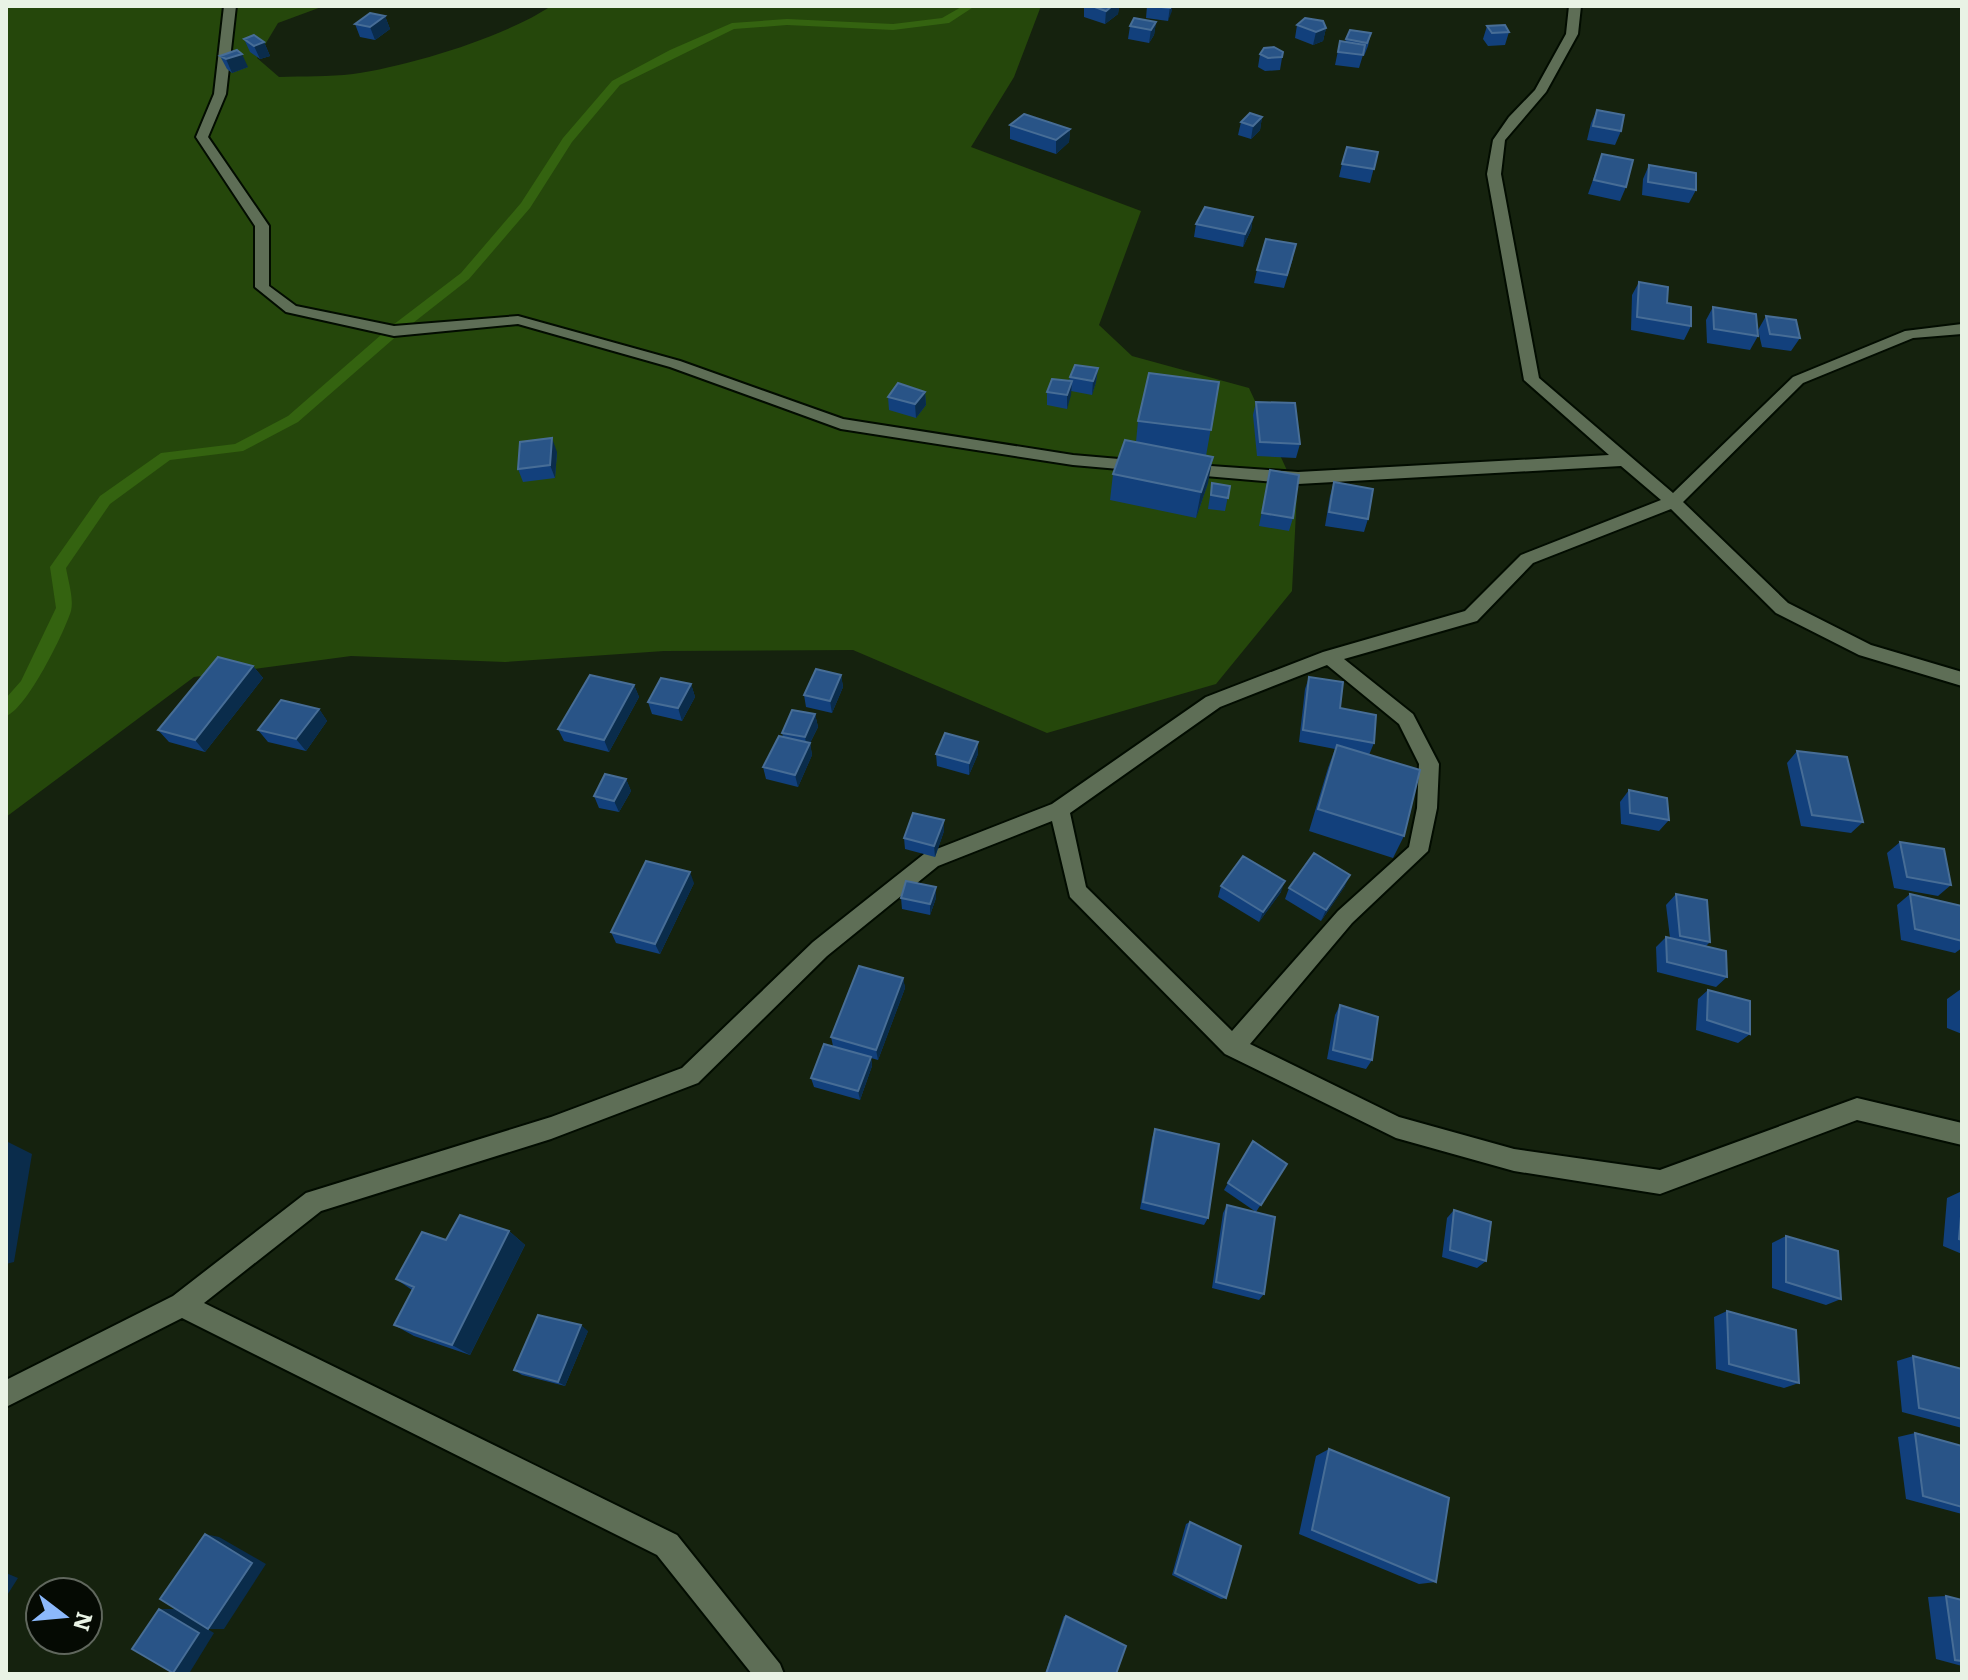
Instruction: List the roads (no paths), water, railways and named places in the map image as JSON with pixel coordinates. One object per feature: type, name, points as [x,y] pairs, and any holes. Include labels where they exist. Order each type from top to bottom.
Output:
[{"type":"street","points":[[230,6],[220,94],[202,137],[262,226],[262,287],[291,309],[394,331],[518,320],[675,364],[841,424],[1073,460],[1298,478],[1625,460]]},
{"type":"street","points":[[1575,6],[1572,34],[1540,92],[1499,140],[1494,174],[1532,380],[1673,502],[1782,608],[1865,650],[1962,679]]},
{"type":"street","points":[[6,1394],[182,1305],[314,1201],[551,1128],[690,1076],[820,949],[931,860],[1059,810],[1213,702],[1329,657],[1471,616],[1527,559],[1673,502],[1798,380],[1910,334],[1962,329]]},
{"type":"street","points":[[1233,1047],[1345,917],[1418,851],[1427,808],[1429,764],[1406,719],[1329,657]]},
{"type":"street","points":[[1059,810],[1077,891],[1233,1047],[1396,1127],[1514,1160],[1660,1182],[1857,1109],[1962,1134]]},
{"type":"street","points":[[182,1305],[667,1545],[770,1674]]},
{"type":"waterway","points":[[6,709],[27,685],[64,608],[58,567],[105,500],[166,456],[238,448],[293,419],[394,331],[465,276],[526,205],[567,140],[616,83],[732,26],[787,22],[893,27],[945,21],[970,6]]}]
